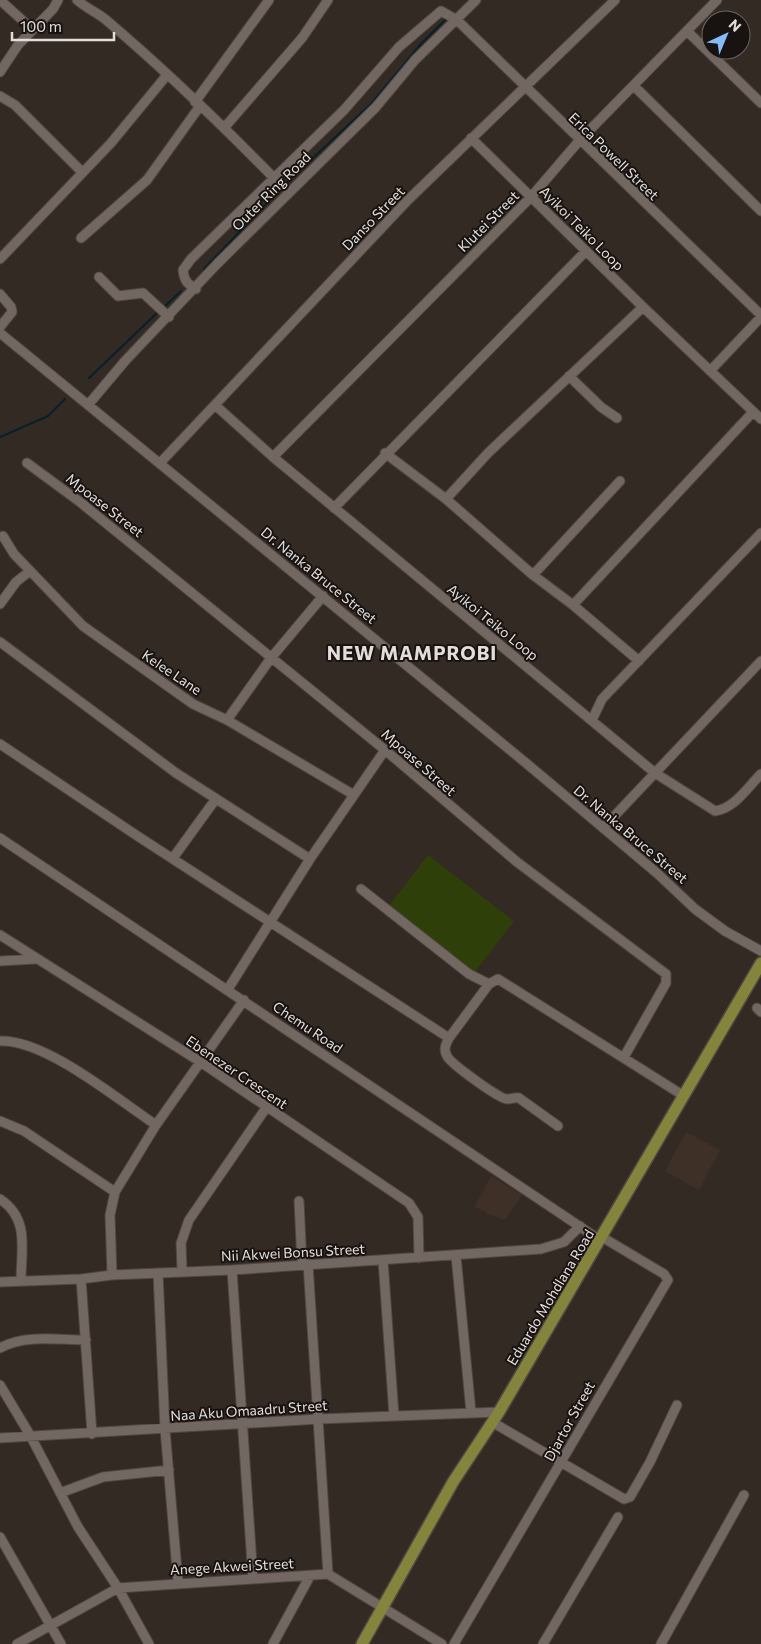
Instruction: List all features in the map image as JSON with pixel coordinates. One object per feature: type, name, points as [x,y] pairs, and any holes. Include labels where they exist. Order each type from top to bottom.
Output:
[{"type":"main road","name":"Eduardo Mohdlana Road","points":[[362,1644],[385,1607],[450,1488],[499,1412],[761,964]]},
{"type":"street","points":[[0,0],[32,29]]},
{"type":"street","points":[[0,72],[32,29],[53,9],[58,0]]},
{"type":"street","points":[[77,0],[104,18],[224,128],[274,178]]},
{"type":"street","points":[[81,238],[147,180],[269,0]]},
{"type":"street","points":[[224,128],[302,38],[328,0]]},
{"type":"street","name":"Outer Ring Road","points":[[88,405],[125,362],[276,204],[376,107],[453,17],[476,0]]},
{"type":"street","name":"Danso Street","points":[[160,463],[376,234],[471,138],[615,0]]},
{"type":"street","name":"Klutei Street","points":[[273,457],[531,197],[579,141],[688,32],[717,0]]},
{"type":"street","points":[[196,289],[186,282],[183,270],[186,265],[344,110],[411,36],[435,13],[441,11],[453,17]]},
{"type":"street","name":"Erica Powell Street","points":[[453,17],[761,316]]},
{"type":"street","points":[[688,32],[760,99]]},
{"type":"street","points":[[0,259],[120,133],[167,75]]},
{"type":"street","points":[[634,86],[761,211]]},
{"type":"street","points":[[0,96],[15,105],[82,172]]},
{"type":"street","name":"Ayikoi Teiko Loop","points":[[471,138],[642,307],[761,419]]},
{"type":"street","points":[[334,508],[586,251]]},
{"type":"street","points":[[99,277],[118,296],[143,293],[169,317]]},
{"type":"street","points":[[0,294],[11,307],[12,312],[0,327]]},
{"type":"street","points":[[446,499],[488,453],[642,307]]},
{"type":"street","points":[[710,371],[761,316]]},
{"type":"street","name":"Dr. Nanka Bruce Street","points":[[0,333],[323,596],[603,828],[706,918],[761,951]]},
{"type":"street","points":[[569,376],[601,407],[617,418]]},
{"type":"street","name":"Ayikoi Teiko Loop","points":[[215,405],[273,457],[655,773],[715,810],[721,810],[734,802],[761,774]]},
{"type":"street","points":[[573,605],[753,412]]},
{"type":"street","points":[[385,454],[446,499],[533,575],[573,605],[639,661]]},
{"type":"street","name":"Mpoase Street","points":[[27,463],[80,502],[385,750],[517,862],[666,974],[666,983],[624,1058]]},
{"type":"street","points":[[533,575],[620,481]]},
{"type":"street","points":[[592,720],[602,699],[761,533]]},
{"type":"street","name":"Kelee Lane","points":[[3,536],[14,554],[83,626],[193,704],[227,720],[354,795]]},
{"type":"street","points":[[0,604],[16,582],[30,571]]},
{"type":"street","points":[[227,720],[271,658],[323,596]]},
{"type":"street","points":[[0,642],[215,800],[310,859]]},
{"type":"street","points":[[603,828],[761,662]]},
{"type":"street","points":[[0,744],[270,923],[449,1038]]},
{"type":"street","points":[[228,989],[310,859],[385,750]]},
{"type":"street","points":[[173,858],[215,800]]},
{"type":"street","name":"Chemu Road","points":[[0,838],[228,989],[498,1173],[601,1239]]},
{"type":"street","points":[[361,889],[469,974],[489,984]]},
{"type":"street","name":"Ebenezer Crescent","points":[[0,935],[199,1061],[409,1203],[418,1217],[419,1258]]},
{"type":"street","points":[[0,961],[36,958]]},
{"type":"street","points":[[558,1126],[519,1098],[503,1098],[452,1064],[447,1058],[444,1048],[449,1038],[489,984],[498,979],[684,1096]]},
{"type":"street","points":[[112,1275],[110,1215],[115,1192],[156,1124],[244,1000]]},
{"type":"street","points":[[0,1041],[30,1045],[52,1055],[156,1124]]},
{"type":"street","points":[[182,1271],[181,1243],[189,1220],[266,1108]]},
{"type":"street","points":[[0,1121],[24,1131],[115,1192]]},
{"type":"street","points":[[0,1199],[14,1210],[22,1226],[21,1280]]},
{"type":"street","points":[[299,1201],[318,1419],[328,1574],[385,1607],[442,1644]]},
{"type":"street","name":"Nii Akwei Bonsu Street","points":[[0,1282],[81,1279],[112,1275],[232,1270],[456,1256],[552,1247],[564,1242],[580,1226]]},
{"type":"street","name":"Djartor Street","points":[[454,1644],[561,1464],[580,1426],[668,1280],[664,1274],[601,1239]]},
{"type":"street","points":[[456,1256],[471,1412]]},
{"type":"street","points":[[384,1260],[394,1416]]},
{"type":"street","points":[[232,1270],[253,1579]]},
{"type":"street","points":[[158,1273],[165,1429],[178,1582]]},
{"type":"street","points":[[81,1279],[92,1434]]},
{"type":"street","points":[[0,1348],[16,1341],[29,1339],[86,1340]]},
{"type":"street","points":[[0,1385],[30,1435],[78,1526],[118,1588],[149,1644]]},
{"type":"street","points":[[492,1422],[617,1496],[628,1498],[650,1462],[677,1405]]},
{"type":"street","name":"Naa Aku Omaadru Street","points":[[0,1438],[318,1419],[499,1412]]},
{"type":"street","points":[[60,1493],[103,1477],[169,1470]]},
{"type":"street","points":[[661,1644],[744,1495]]},
{"type":"street","points":[[543,1644],[618,1517]]},
{"type":"street","points":[[0,1537],[61,1644]]},
{"type":"street","name":"Anege Akwei Street","points":[[17,1644],[118,1588],[178,1582],[328,1574]]},
{"type":"street","points":[[273,1644],[310,1576]]},
{"type":"shaded area","points":[[686,1132],[720,1150],[699,1190],[665,1171]]},
{"type":"shaded area","points":[[491,1176],[522,1195],[505,1220],[486,1214],[487,1212],[474,1207]]},
{"type":"green space","points":[[428,855],[514,921],[474,973],[388,907]]},
{"type":"waterway","points":[[204,269],[288,181],[371,104],[421,44],[446,19]]},
{"type":"waterway","points":[[163,308],[181,291]]},
{"type":"waterway","points":[[89,378],[159,311]]},
{"type":"waterway","points":[[0,437],[48,416],[65,399]]},
{"type":"district","name":"NEW MAMPROBI","points":[[412,652]]}]
